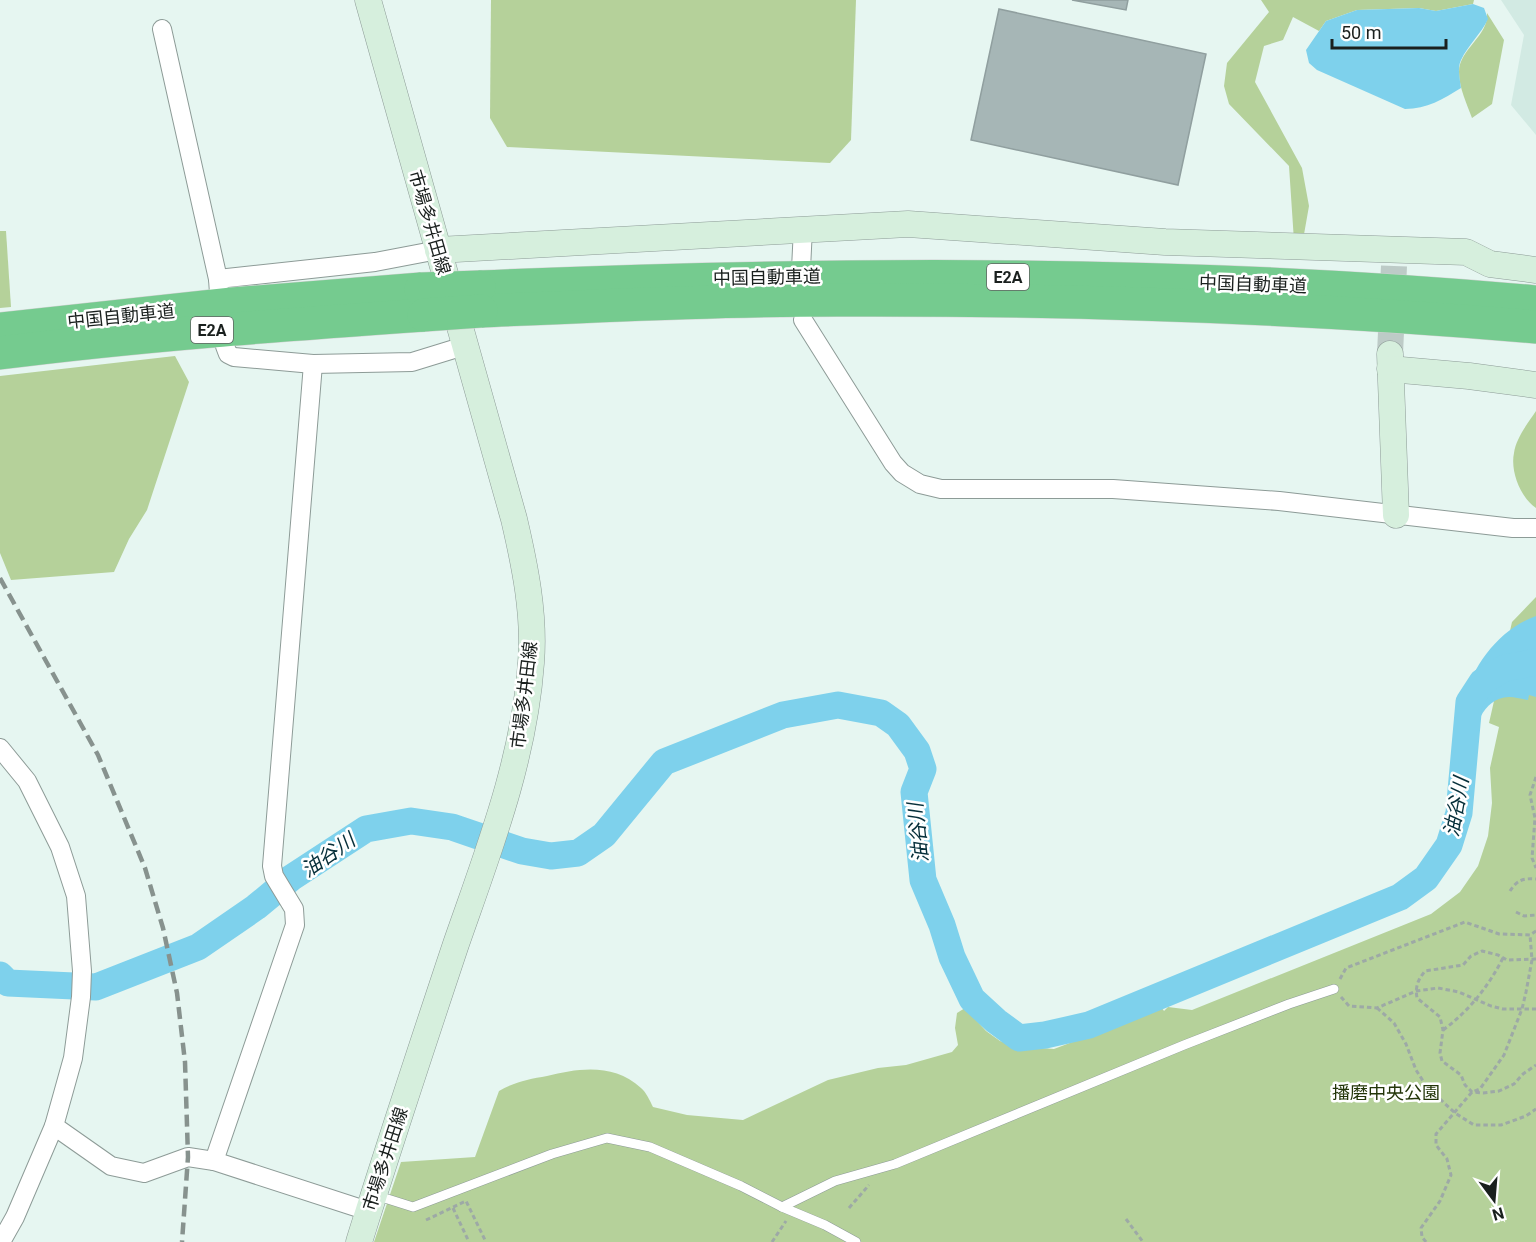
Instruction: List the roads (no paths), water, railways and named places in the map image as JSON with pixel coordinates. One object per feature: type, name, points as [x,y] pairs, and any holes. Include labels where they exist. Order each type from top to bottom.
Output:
[{"type":"highway","name":"中国自動車道","points":[[0,329],[232,304],[422,302],[480,299],[634,280],[838,276],[1047,277],[1290,284],[1536,302]]},
{"type":"highway","name":"中国自動車道","points":[[480,299],[637,304],[835,300],[1043,301],[1282,310],[1536,327]]},
{"type":"highway","name":"中国自動車道","points":[[0,353],[84,342],[226,329],[422,302]]},
{"type":"street","name":"市場多井田線","points":[[359,1242],[498,823],[515,765],[531,662],[531,613],[514,519],[368,0]]},
{"type":"street","points":[[162,29],[218,286],[438,250],[803,228],[908,224],[1393,257],[1466,252],[1490,264],[1536,270]]},
{"type":"street","points":[[801,269],[803,228]]},
{"type":"street","points":[[803,320],[893,463],[902,473],[920,484],[941,489],[1113,489],[1279,501],[1513,528],[1536,528]]},
{"type":"street","points":[[225,346],[228,354],[234,357],[313,364],[412,362],[464,346]]},
{"type":"street","points":[[1396,515],[1390,362],[1469,376],[1536,384]]},
{"type":"street","points":[[214,1161],[295,925],[294,909],[274,876],[272,866],[313,364]]},
{"type":"street","points":[[0,748],[27,781],[60,847],[76,896],[82,971],[74,1058],[54,1126],[15,1217],[1,1242]]},
{"type":"street","points":[[54,1126],[111,1166],[144,1173],[188,1157],[214,1161],[371,1203]]},
{"type":"lane","points":[[782,1207],[835,1181],[895,1164],[1184,1045],[1334,989]]},
{"type":"lane","points":[[371,1203],[414,1207],[543,1157],[607,1138],[650,1147],[741,1186],[856,1242]]},
{"type":"water","points":[[1473,4],[1484,8],[1488,19],[1461,60],[1459,70],[1461,88],[1428,105],[1405,109],[1317,70],[1309,63],[1306,50],[1326,21],[1357,10],[1419,8],[1436,11]]},
{"type":"water","points":[[1536,616],[1536,697],[1529,695],[1528,700],[1509,697],[1492,703],[1481,716],[1469,751],[1463,705],[1474,674],[1481,661],[1500,639],[1523,622]]},
{"type":"waterway","name":"油谷川","points":[[0,975],[8,983],[96,987],[198,947],[256,907],[291,878],[366,829],[411,821],[452,827],[522,851],[551,856],[578,853],[604,835],[664,762],[783,715],[838,705],[881,713],[898,725],[917,751],[923,769],[914,792],[923,880],[942,925],[952,957],[972,999],[1019,1038],[1045,1035],[1089,1025],[1400,897],[1426,878],[1449,845],[1459,813],[1469,702],[1482,682],[1505,668],[1536,662]]},
{"type":"tunnel","points":[[1390,354],[1394,266]]},
{"type":"railway","points":[[0,578],[98,755],[145,868],[163,928],[177,993],[185,1062],[188,1157],[182,1242]]},
{"type":"park label","name":"播磨中央公園","points":[[1386,1092]]}]
